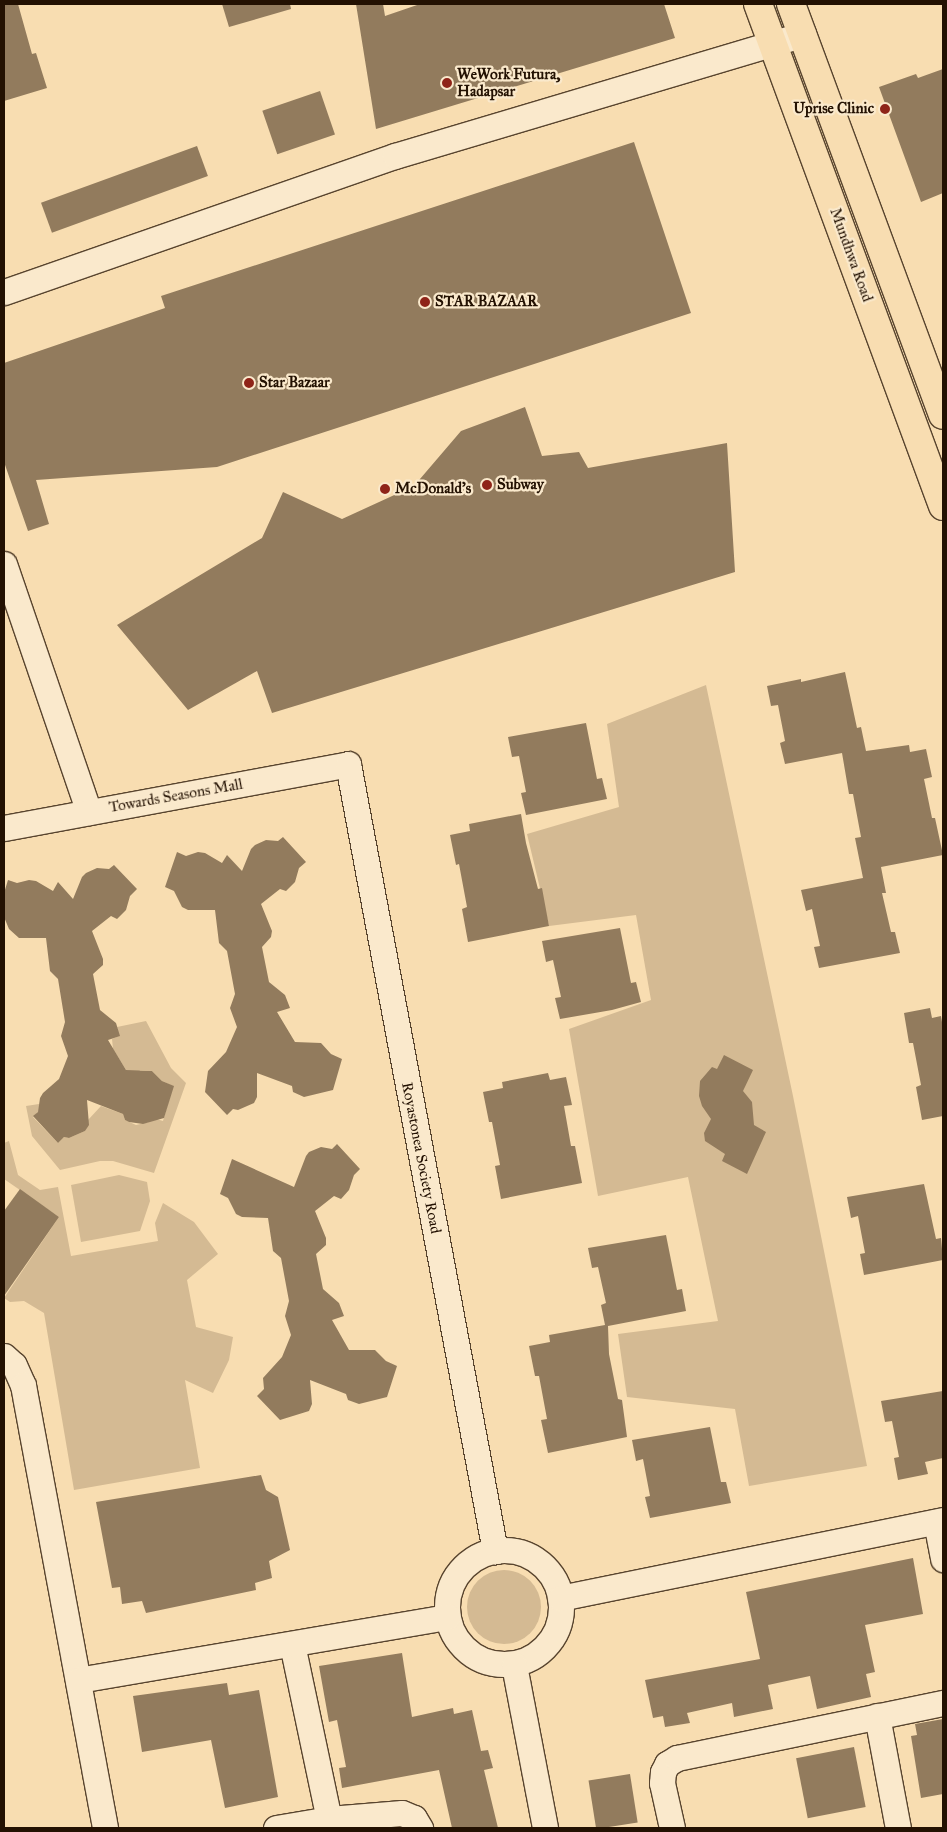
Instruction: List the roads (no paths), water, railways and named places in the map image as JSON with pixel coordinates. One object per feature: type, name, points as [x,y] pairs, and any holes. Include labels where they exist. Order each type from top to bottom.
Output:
[{"type":"highway","name":"Mundhwa Road","points":[[758,4],[943,506]]},
{"type":"highway","name":"Mundhwa Road","points":[[791,4],[943,416]]},
{"type":"street","points":[[4,292],[396,156],[802,34]]},
{"type":"street","points":[[4,564],[89,812]]},
{"type":"street","name":"Towards Seasons Mall","points":[[4,828],[348,764]]},
{"type":"street","name":"Royastonea Society Road","points":[[348,764],[495,1551]]},
{"type":"street","points":[[4,1356],[14,1365],[23,1385],[105,1828]]},
{"type":"street","points":[[560,1598],[940,1521],[943,1559]]},
{"type":"street","points":[[495,1551],[519,1553],[534,1559],[546,1569],[556,1583],[560,1598],[561,1614],[557,1629],[548,1643],[536,1654],[514,1664],[489,1662],[474,1656],[457,1639],[448,1617],[450,1593],[460,1571],[472,1560],[495,1551]]},
{"type":"street","points":[[78,1680],[448,1617]]},
{"type":"street","points":[[292,1644],[329,1819]]},
{"type":"street","points":[[514,1664],[545,1828]]},
{"type":"street","points":[[672,1828],[662,1783],[663,1772],[668,1764],[676,1758],[943,1703]]},
{"type":"street","points":[[877,1716],[898,1828]]},
{"type":"street","points":[[276,1828],[329,1819],[402,1813],[414,1818],[420,1828]]},
{"type":"place","name":"WeWork Futura, Hadapsar","points":[[447,83]]},
{"type":"place","name":"Uprise Clinic","points":[[885,109]]},
{"type":"place","name":"STAR BAZAAR","points":[[425,302]]},
{"type":"place","name":"Star Bazaar","points":[[249,383]]},
{"type":"place","name":"Subway","points":[[487,485]]},
{"type":"place","name":"McDonald's","points":[[385,489]]}]
